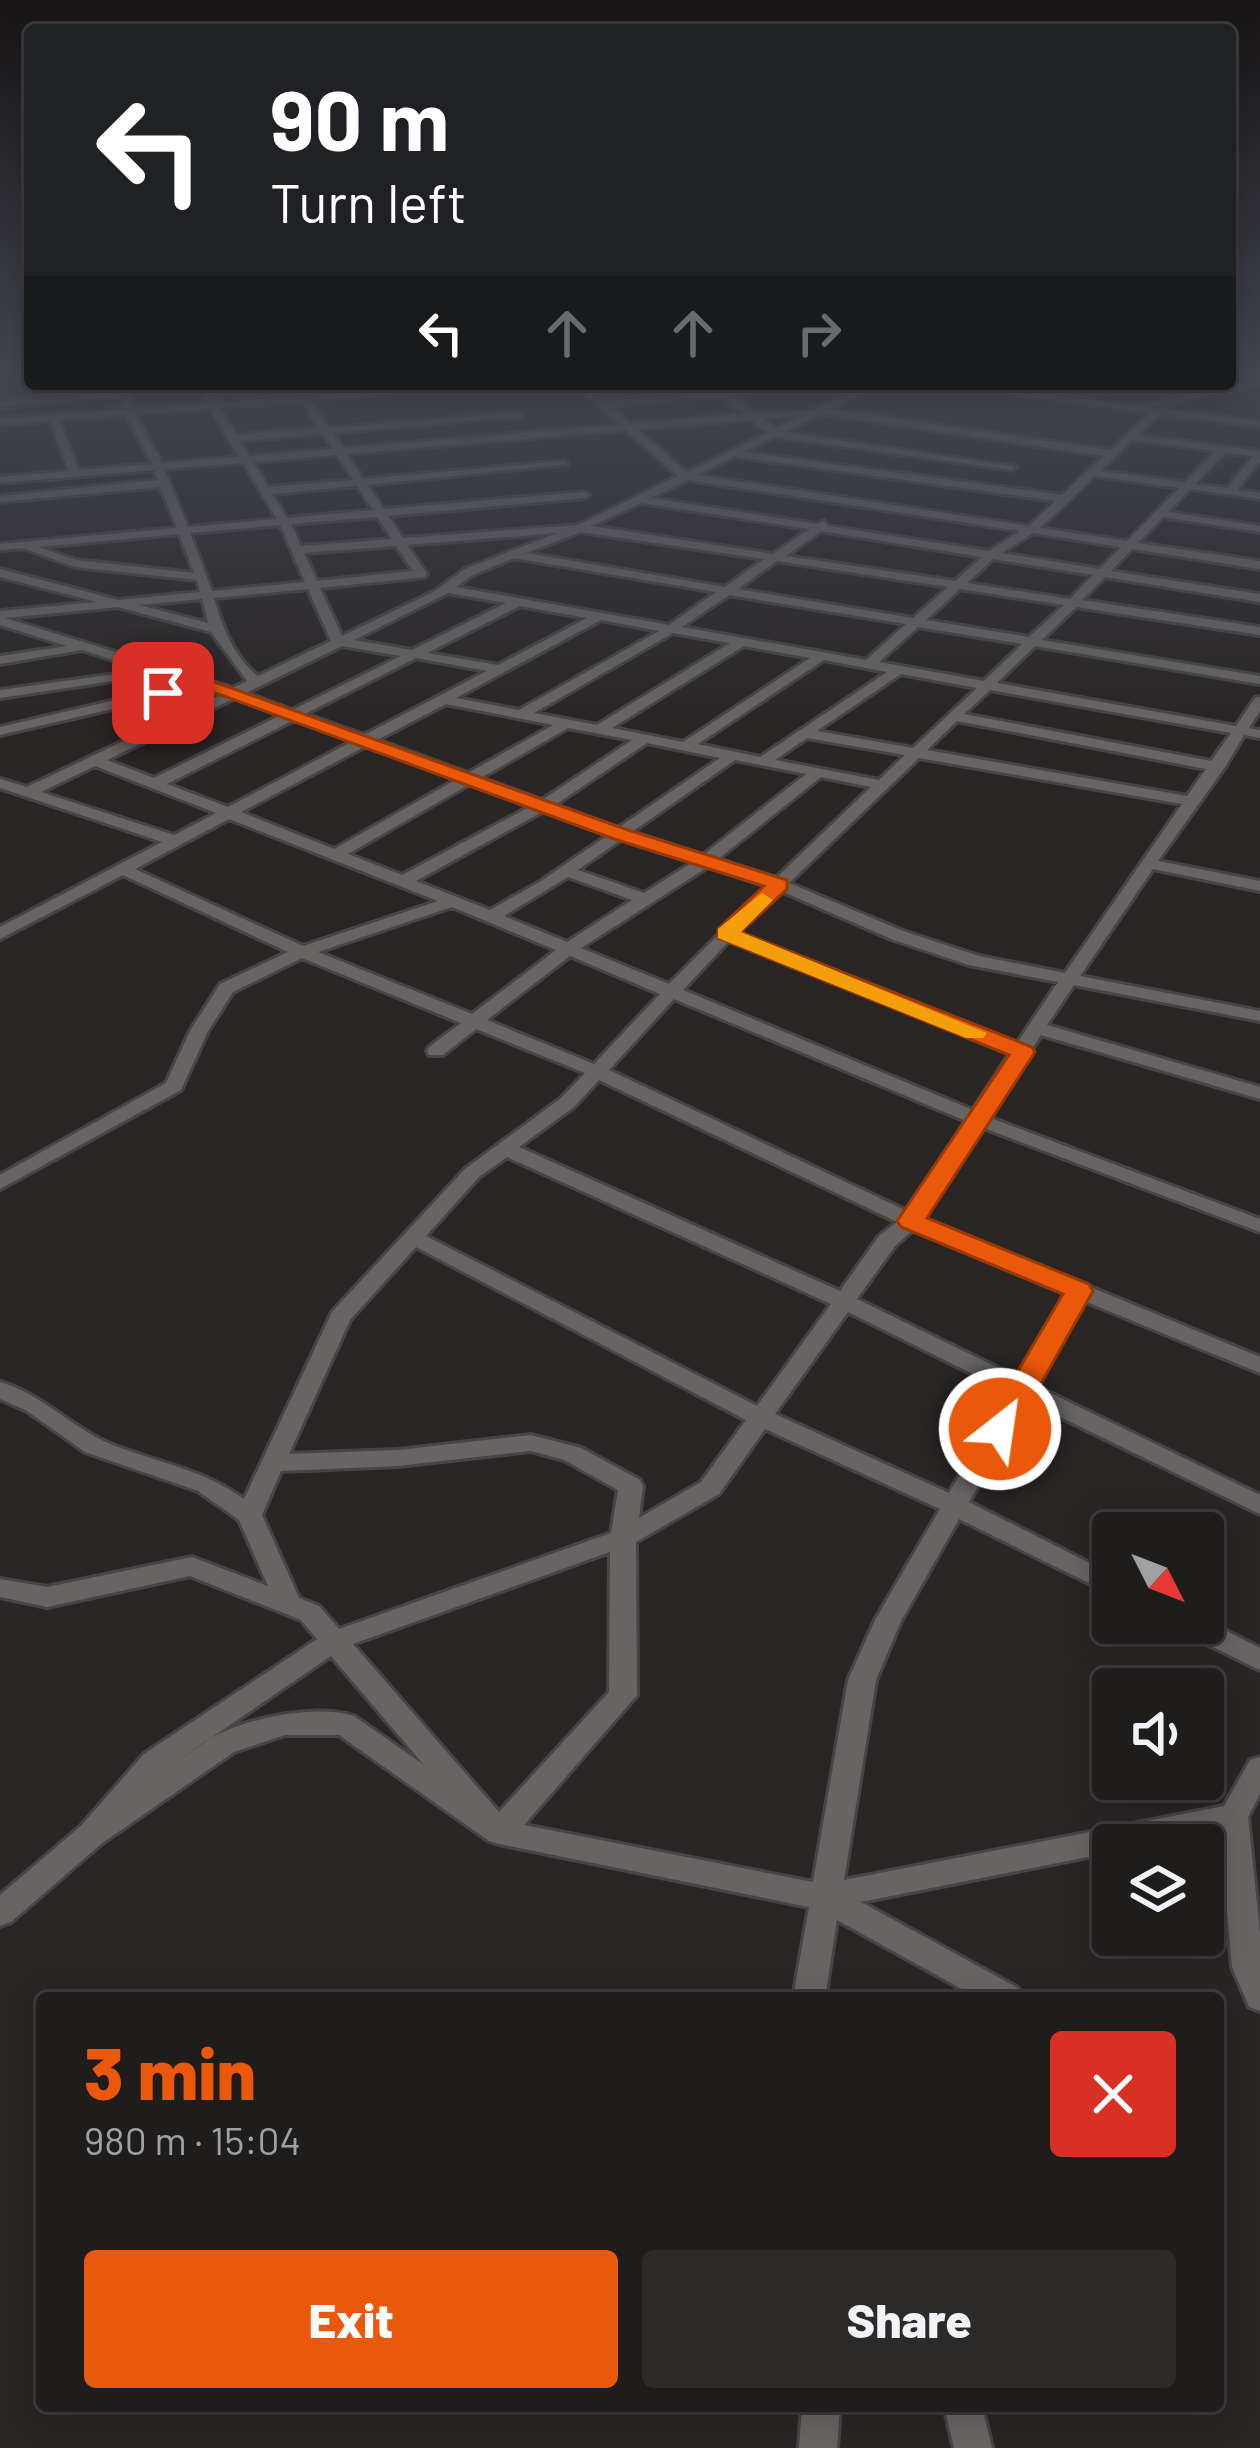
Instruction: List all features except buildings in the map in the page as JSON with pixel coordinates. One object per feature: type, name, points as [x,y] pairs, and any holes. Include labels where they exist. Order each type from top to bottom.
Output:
[{"type":"street","points":[[0,499],[80,491]]},
{"type":"street","points":[[167,491],[202,577],[216,629],[249,676]]},
{"type":"street","points":[[264,491],[284,522],[338,641]]},
{"type":"street","points":[[368,491],[421,574],[443,591],[1251,732]]},
{"type":"street","points":[[581,491],[603,514]]},
{"type":"street","points":[[0,731],[290,664],[443,591],[469,572],[580,528],[654,491]]},
{"type":"street","points":[[785,491],[1260,565]]},
{"type":"street","points":[[1011,491],[1064,499]]},
{"type":"street","points":[[869,664],[991,555],[1034,528],[1073,491]]},
{"type":"street","points":[[249,1515],[340,1317],[472,1173],[554,1114],[726,934],[1186,491]]},
{"type":"street","points":[[1223,491],[1260,496]]},
{"type":"street","points":[[0,547],[584,495]]},
{"type":"street","points":[[638,499],[1260,598]]},
{"type":"street","points":[[520,715],[671,629],[856,502]]},
{"type":"street","points":[[1162,514],[1260,529]]},
{"type":"street","points":[[296,550],[580,528],[1260,632]]},
{"type":"street","points":[[0,537],[75,563]]},
{"type":"street","points":[[508,554],[1260,680]]},
{"type":"street","points":[[0,571],[75,563],[202,577]]},
{"type":"street","points":[[0,571],[216,629]]},
{"type":"street","points":[[4,623],[206,595],[469,572]]},
{"type":"street","points":[[153,785],[518,602]]},
{"type":"street","points":[[0,934],[232,816],[600,616]]},
{"type":"street","points":[[4,623],[231,692],[621,834],[779,884],[897,935],[975,961],[1260,1016]]},
{"type":"street","points":[[338,641],[500,669]]},
{"type":"street","points":[[599,730],[741,642]]},
{"type":"street","points":[[0,660],[83,647]]},
{"type":"street","points":[[684,747],[822,656]]},
{"type":"street","points":[[762,761],[898,670]]},
{"type":"street","points":[[0,694],[162,671]]},
{"type":"street","points":[[31,791],[231,692],[249,676]]},
{"type":"street","points":[[446,700],[884,784]]},
{"type":"street","points":[[92,1835],[154,1762],[333,1641],[623,1538],[710,1488],[886,1241],[911,1221],[1036,1028],[1193,802],[1251,732],[1260,701]]},
{"type":"street","points":[[951,716],[1218,767]]},
{"type":"street","points":[[334,855],[565,724]]},
{"type":"street","points":[[805,733],[1193,802]]},
{"type":"street","points":[[403,881],[543,806],[644,739]]},
{"type":"street","points":[[490,917],[566,871],[732,756]]},
{"type":"street","points":[[94,760],[453,901],[977,1119],[1260,1226]]},
{"type":"street","points":[[436,1051],[568,950],[707,860],[818,772]]},
{"type":"street","points":[[0,783],[179,842]]},
{"type":"street","points":[[1150,864],[1260,886]]},
{"type":"street","points":[[124,870],[302,952],[598,1072],[911,1221],[1260,1366]]},
{"type":"street","points":[[566,871],[644,899]]},
{"type":"street","points":[[0,1183],[174,1086],[199,1031],[226,988],[302,952],[453,901]]},
{"type":"street","points":[[726,934],[1023,1052]]},
{"type":"street","points":[[1036,1028],[1260,1093]]},
{"type":"street","points":[[505,1148],[843,1301],[1260,1505]]},
{"type":"street","points":[[414,1238],[760,1417],[956,1506],[1092,1575]]},
{"type":"street","points":[[809,1992],[862,1680],[888,1620],[1079,1291]]},
{"type":"street","points":[[0,1390],[35,1406],[94,1446],[207,1486],[249,1515],[287,1602]]},
{"type":"street","points":[[274,1463],[398,1458],[531,1444],[572,1454],[631,1486],[623,1538],[623,1695],[499,1832]]},
{"type":"street","points":[[0,1588],[46,1597],[192,1566],[310,1613],[499,1832]]},
{"type":"street","points":[[1224,1642],[1260,1660]]},
{"type":"street","points":[[0,1913],[92,1835],[224,1744],[284,1724],[344,1724],[499,1832],[824,1897],[996,1992]]},
{"type":"street","points":[[1260,1768],[1232,1816],[1248,1967],[1260,1996]]},
{"type":"street","points":[[824,1897],[1232,1816]]},
{"type":"street","points":[[818,2448],[821,2412]]},
{"type":"street","points":[[965,2412],[973,2448]]},
{"type":"slow traffic","points":[[762,900],[726,934],[975,1033]]},
{"type":"route","points":[[163,693],[203,683],[621,834],[779,884],[726,934],[1023,1052],[911,1221],[1079,1291],[1000,1429]]}]
